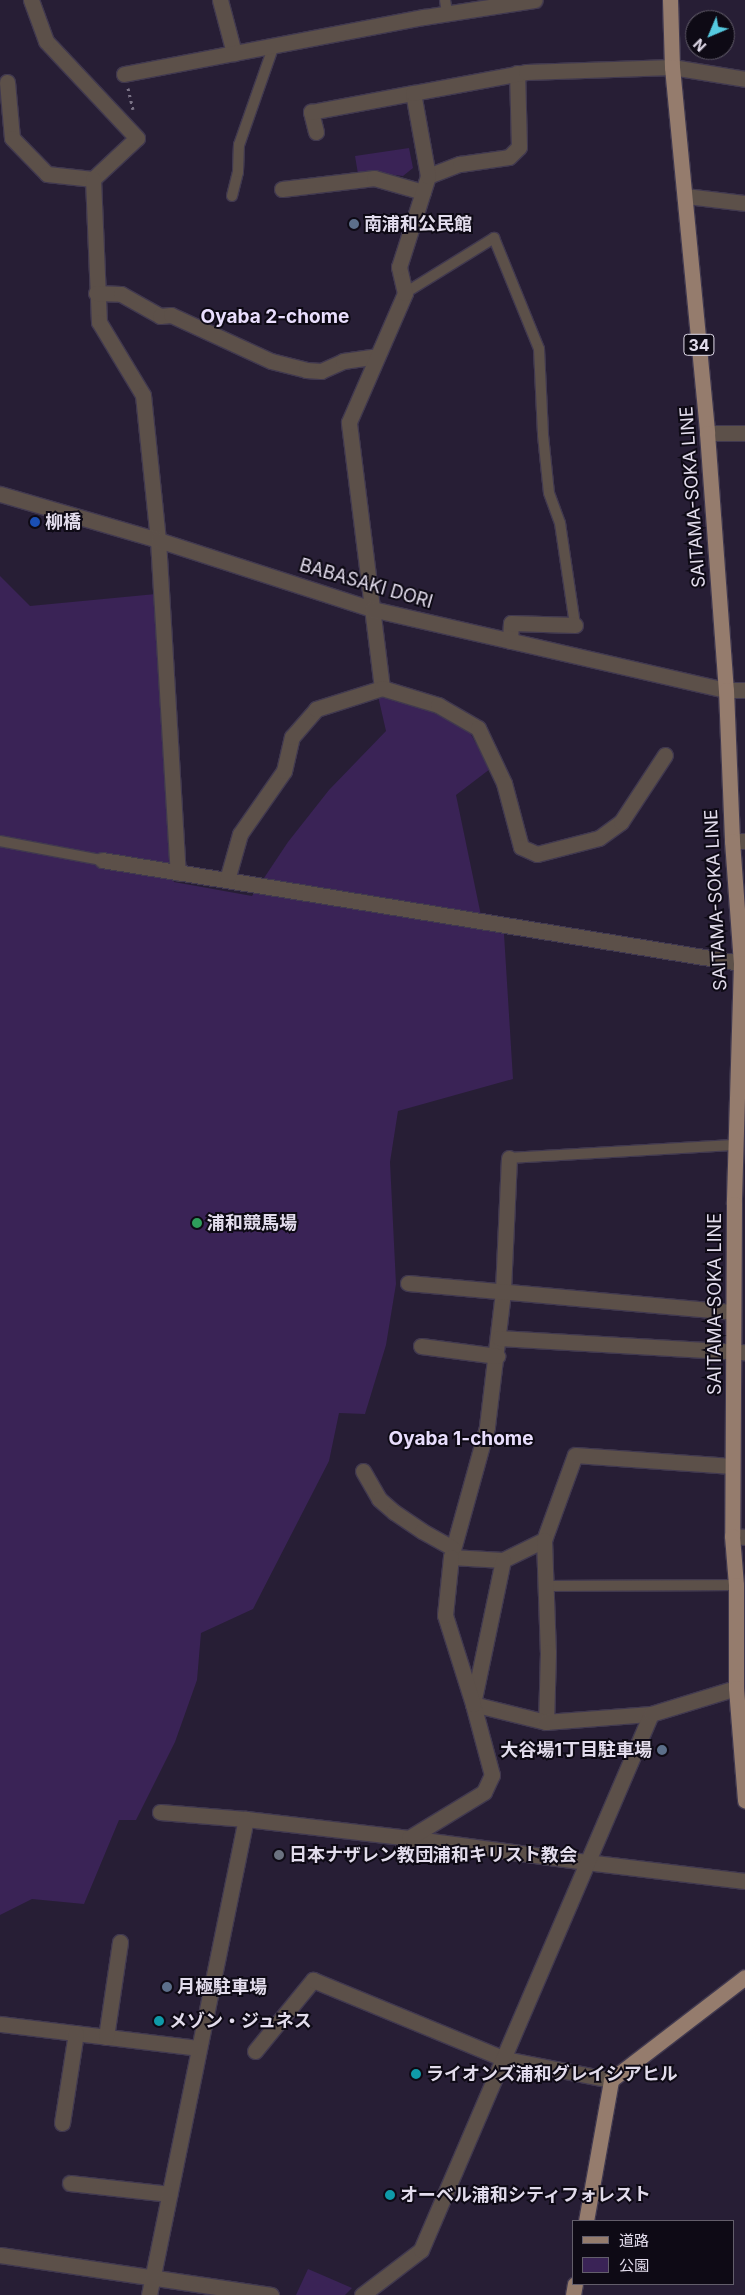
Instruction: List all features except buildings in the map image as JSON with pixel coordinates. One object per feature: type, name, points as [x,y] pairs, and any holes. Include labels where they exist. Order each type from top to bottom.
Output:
[{"type":"main road","name":"SAITAMA-SOKA LINE","points":[[670,0],[672,67],[686,196],[707,433],[738,841],[743,963],[742,1063],[737,1145],[739,1204],[732,1312],[739,1352],[732,1466],[739,1537],[736,1586],[736,1688],[745,1801]]},
{"type":"main road","points":[[586,2220],[611,2080],[745,1977]]},
{"type":"street","points":[[31,0],[46,41],[137,138],[93,179],[96,293],[99,322],[143,395],[158,540],[178,872]]},
{"type":"street","points":[[220,0],[234,53]]},
{"type":"street","points":[[124,74],[274,45],[446,7],[535,0]]},
{"type":"street","points":[[316,132],[311,112],[517,74],[672,67],[745,79]]},
{"type":"street","points":[[428,176],[460,164],[509,157],[519,147],[517,74]]},
{"type":"street","points":[[7,82],[12,138],[47,174],[93,179]]},
{"type":"street","points":[[382,688],[349,422],[405,293],[399,268],[428,176],[413,93]]},
{"type":"street","points":[[282,189],[374,178],[423,192]]},
{"type":"street","points":[[686,196],[745,204]]},
{"type":"street","points":[[96,293],[121,294],[160,316],[170,315],[270,361],[306,370],[321,371],[343,361],[377,356]]},
{"type":"street","points":[[707,433],[745,433]]},
{"type":"street","name":"BABASAKI DORI","points":[[0,494],[158,540],[372,609],[726,690],[745,690]]},
{"type":"street","points":[[510,641],[511,623],[575,625]]},
{"type":"street","points":[[227,880],[240,834],[284,771],[292,737],[316,709],[382,688],[438,704],[478,728],[504,783],[521,847],[537,854],[599,838],[621,822],[665,755]]},
{"type":"street","points":[[102,860],[743,963]]},
{"type":"street","points":[[409,1838],[484,1792],[492,1775],[474,1704],[445,1615],[452,1553],[487,1427],[499,1338],[509,1158]]},
{"type":"street","points":[[408,1283],[732,1312]]},
{"type":"street","points":[[499,1338],[739,1352]]},
{"type":"street","points":[[421,1346],[496,1356]]},
{"type":"street","points":[[546,1722],[548,1652],[544,1540],[575,1455],[732,1466]]},
{"type":"street","points":[[363,1471],[379,1499],[394,1512],[452,1553],[504,1560],[544,1540]]},
{"type":"street","points":[[474,1704],[504,1560]]},
{"type":"street","points":[[474,1704],[546,1722],[651,1714],[736,1688]]},
{"type":"street","points":[[362,2295],[421,2250],[505,2059],[586,1862],[651,1714]]},
{"type":"street","points":[[160,1812],[246,1818],[586,1862],[745,1880]]},
{"type":"street","points":[[149,2295],[246,1818]]},
{"type":"street","points":[[106,2037],[120,1942]]},
{"type":"street","points":[[255,2050],[313,1980],[505,2059],[611,2080]]},
{"type":"street","points":[[0,2024],[199,2048]]},
{"type":"street","points":[[62,2124],[76,2033]]},
{"type":"street","points":[[70,2183],[169,2194]]},
{"type":"street","points":[[0,2255],[152,2279],[271,2295]]},
{"type":"lane","points":[[232,196],[238,172],[239,145],[274,45]]},
{"type":"lane","points":[[405,293],[494,238],[539,349],[549,493],[560,523],[575,625]]},
{"type":"lane","points":[[0,841],[102,860]]},
{"type":"lane","points":[[509,1158],[737,1145]]},
{"type":"lane","points":[[547,1586],[736,1586]]},
{"type":"green space","points":[[409,148],[413,168],[403,176],[377,173],[358,174],[355,156]]},
{"type":"green space","name":"浦和競馬場","points":[[0,576],[30,606],[156,594],[171,870],[174,882],[252,896],[288,842],[329,790],[386,731],[378,696],[426,709],[469,731],[490,769],[456,795],[484,930],[504,934],[513,1079],[398,1111],[390,1162],[396,1284],[386,1345],[365,1414],[339,1413],[329,1461],[253,1609],[201,1633],[197,1680],[175,1742],[136,1820],[119,1820],[84,1904],[32,1899],[0,1915]]},
{"type":"green space","points":[[308,2269],[352,2288],[345,2295],[296,2295]]},
{"type":"place","name":"南浦和公民館","points":[[354,224]]},
{"type":"place","name":"柳橋","points":[[35,522]]},
{"type":"place","name":"浦和競馬場","points":[[197,1223]]},
{"type":"place","name":"大谷場1丁目駐車場","points":[[662,1750]]},
{"type":"place","name":"日本ナザレン教団浦和キリスト教会","points":[[279,1855]]},
{"type":"place","name":"月極駐車場","points":[[167,1987]]},
{"type":"place","name":"メゾン・ジュネス","points":[[159,2021]]},
{"type":"place","name":"ライオンズ浦和グレイシアヒル","points":[[416,2074]]},
{"type":"place","name":"オーベル浦和シティフォレスト","points":[[390,2195]]},
{"type":"district","name":"Oyaba 2-chome","points":[[275,317]]},
{"type":"district","name":"Oyaba 1-chome","points":[[461,1439]]}]
